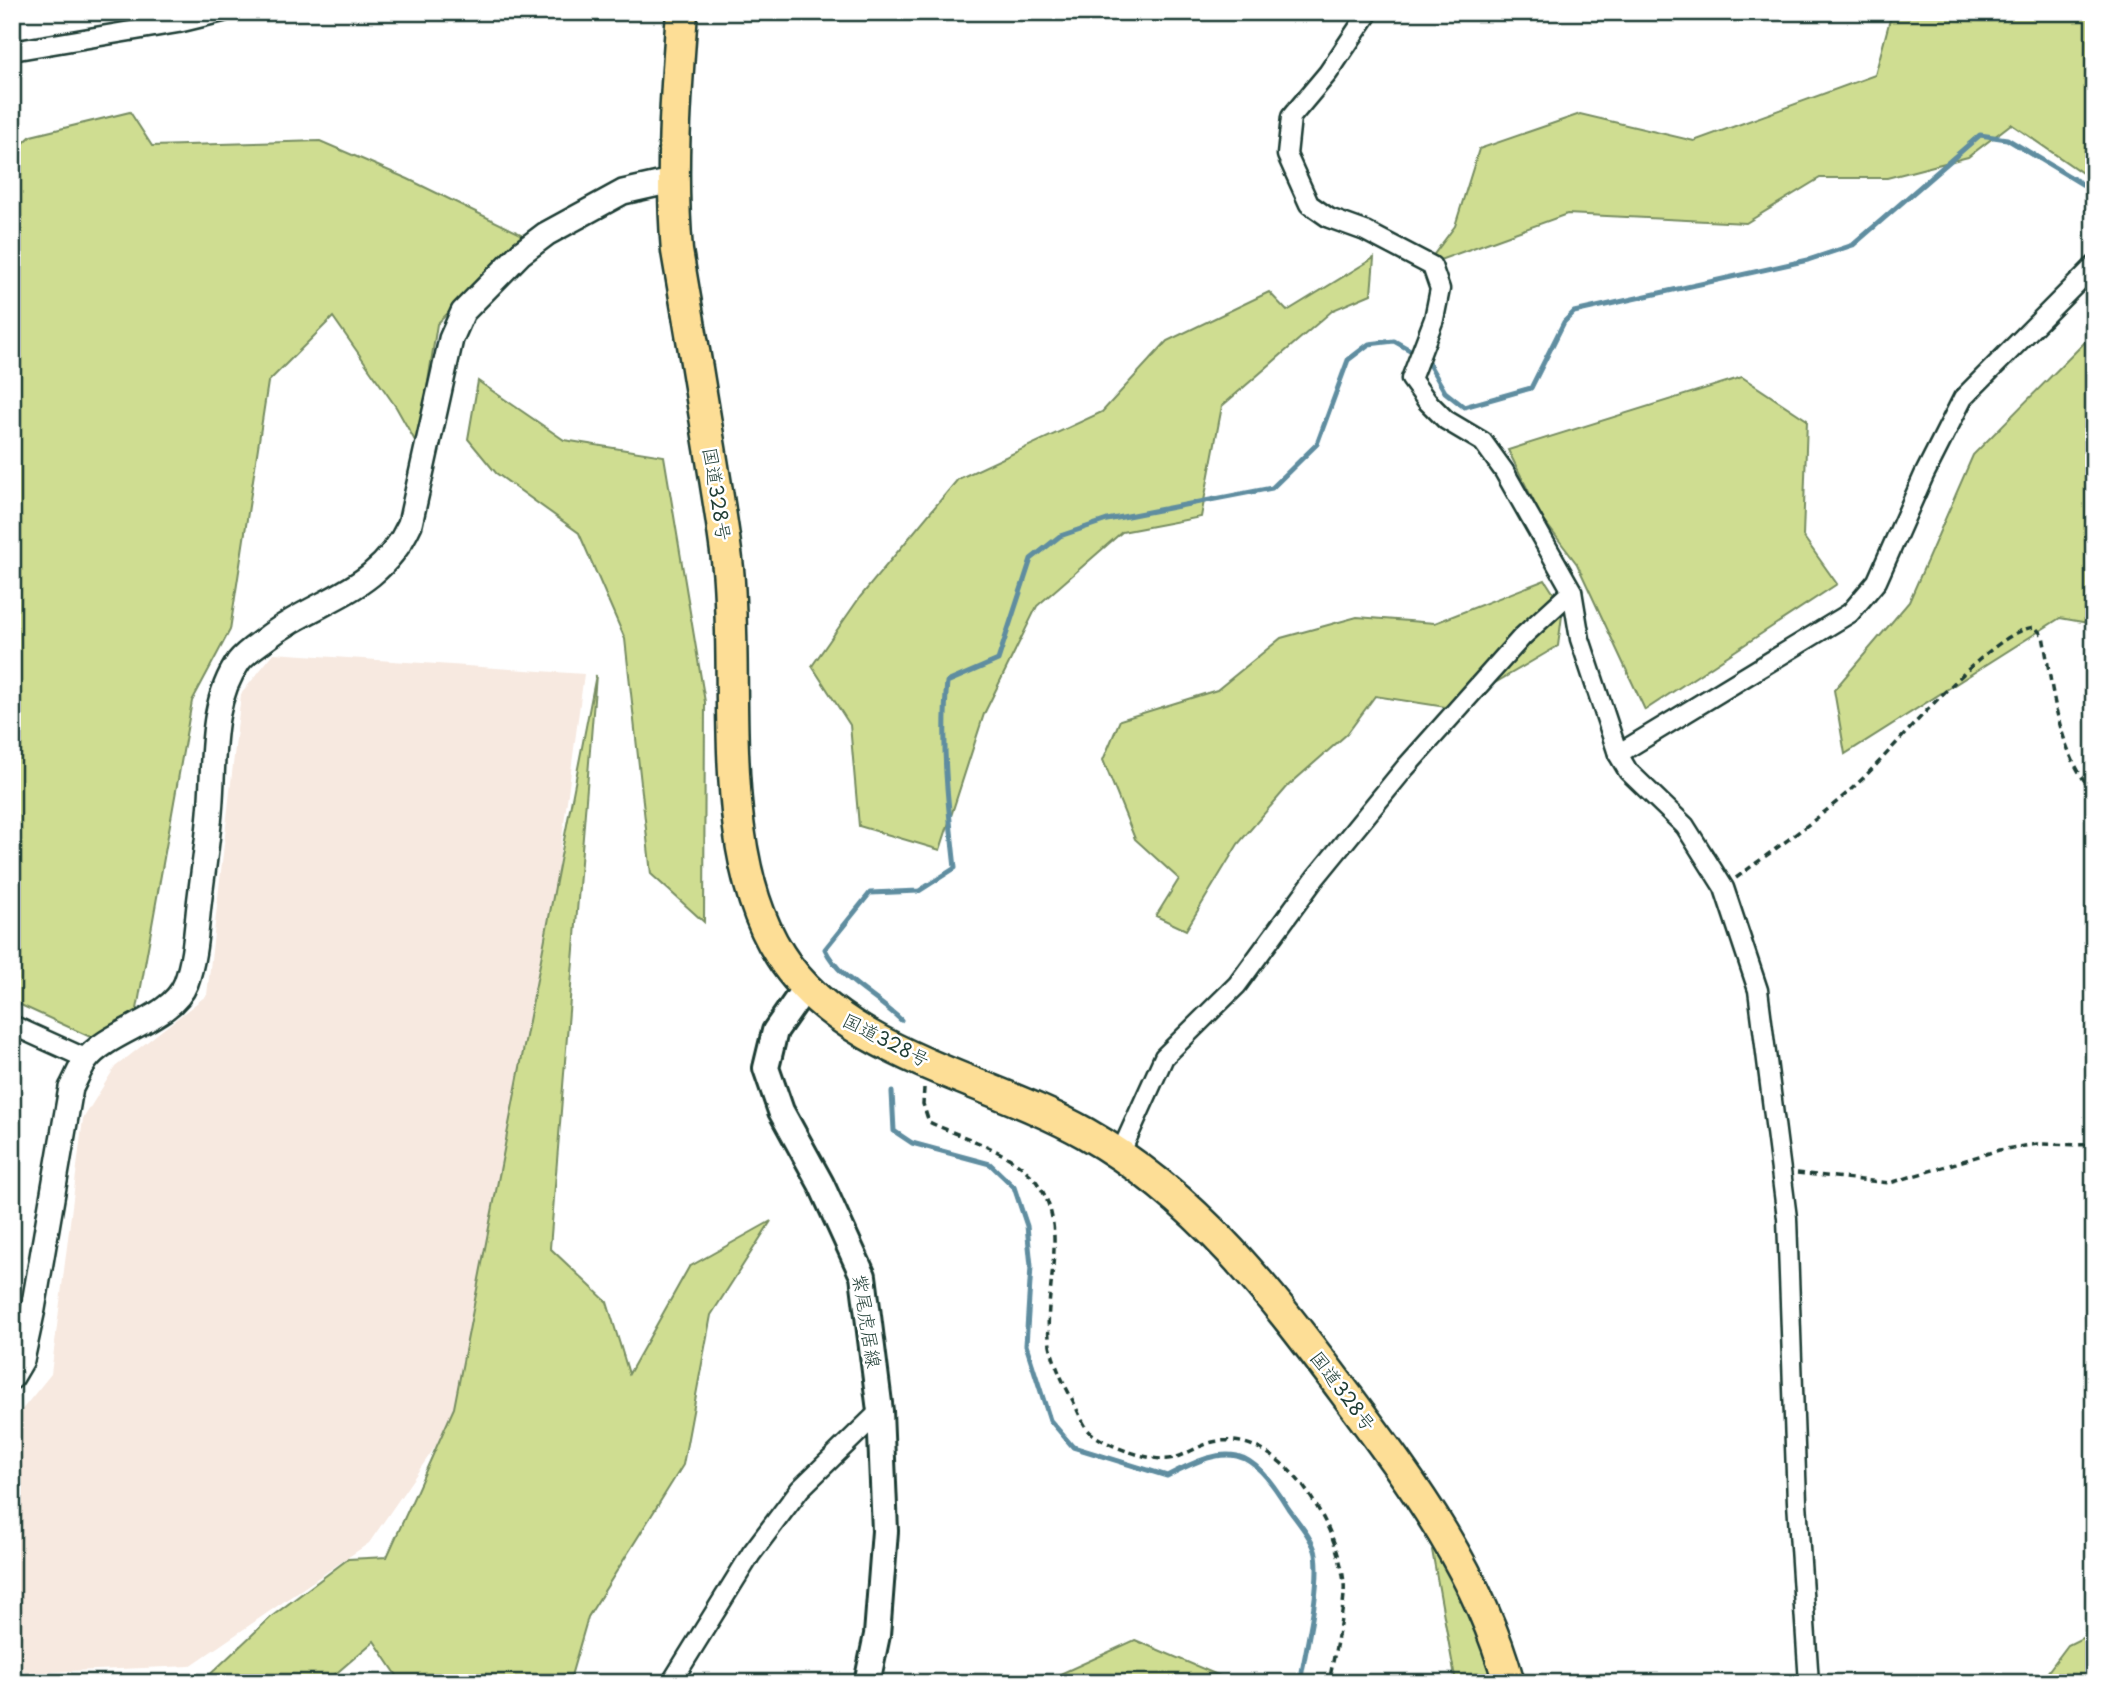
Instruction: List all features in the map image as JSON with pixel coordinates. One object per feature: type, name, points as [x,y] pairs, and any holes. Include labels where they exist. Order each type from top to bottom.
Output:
[{"type":"highway","name":"国道328号","points":[[682,12],[672,181],[677,251],[727,561],[733,624],[738,830],[744,869],[759,916],[780,956],[805,988],[836,1015],[926,1061],[1038,1108],[1120,1154],[1195,1212],[1254,1276],[1415,1486],[1467,1570],[1488,1616],[1509,1683]]},
{"type":"main road","name":"紫尾虎居線","points":[[805,988],[775,1031],[766,1068],[781,1111],[821,1184],[863,1276],[880,1411],[885,1531],[877,1635],[867,1683]]},
{"type":"street","points":[[12,51],[176,18],[223,12]]},
{"type":"street","points":[[1369,12],[1328,73],[1291,117],[1287,155],[1308,204],[1329,218],[1365,232],[1432,266],[1440,289],[1434,319],[1419,351],[1411,379],[1427,401],[1446,420],[1483,442],[1504,471],[1572,591],[1580,639],[1618,754],[1628,771],[1685,826],[1724,888],[1758,990],[1783,1171],[1797,1502],[1809,1683]]},
{"type":"street","points":[[12,1377],[22,1360],[33,1309],[71,1088],[87,1059],[162,1010],[184,987],[192,963],[210,816],[216,720],[226,687],[240,659],[275,632],[339,597],[385,565],[400,546],[410,524],[450,339],[463,312],[521,253],[546,234],[624,192],[672,181]]},
{"type":"street","points":[[1618,754],[1850,613],[1877,581],[1924,475],[1963,398],[2094,266]]},
{"type":"street","points":[[1120,1154],[1164,1057],[1237,985],[1316,877],[1405,768],[1522,637],[1572,591]]},
{"type":"street","points":[[12,1025],[87,1059]]},
{"type":"street","points":[[671,1683],[751,1554],[800,1489],[880,1411]]},
{"type":"path","points":[[1724,888],[1858,783],[1985,656],[2022,628],[2035,627],[2043,636],[2068,749],[2082,780],[2094,793]]},
{"type":"path","points":[[926,1061],[923,1104],[929,1122],[1012,1159],[1035,1180],[1048,1202],[1054,1233],[1050,1344],[1060,1376],[1089,1431],[1117,1447],[1155,1459],[1171,1459],[1214,1441],[1242,1443],[1278,1458],[1314,1498],[1344,1584],[1329,1683]]},
{"type":"path","points":[[1783,1171],[1847,1181],[1890,1183],[1999,1150],[2037,1144],[2094,1145]]},
{"type":"shaded area","points":[[274,653],[584,674],[528,1092],[466,1402],[369,1543],[190,1666],[25,1673],[12,1656],[12,1422],[51,1374],[83,1119],[115,1067],[207,995],[241,694]]},
{"type":"green space","points":[[1892,12],[2094,12],[2094,181],[2011,124],[1968,157],[1887,178],[1820,178],[1746,223],[1567,214],[1426,265],[1455,226],[1479,149],[1580,114],[1694,141],[1875,75]]},
{"type":"green space","points":[[130,112],[152,146],[320,141],[408,179],[525,236],[437,324],[418,446],[396,407],[333,317],[268,382],[230,630],[192,701],[136,1015],[97,1040],[12,1001],[12,154],[31,136]]},
{"type":"green space","points":[[1374,258],[1371,294],[1333,310],[1222,406],[1201,517],[1122,532],[1037,606],[984,714],[940,850],[859,826],[850,725],[812,666],[860,597],[958,479],[1102,412],[1167,341],[1269,292],[1287,311]]},
{"type":"green space","points":[[2094,333],[2094,624],[2060,618],[1845,754],[1834,690],[1909,602],[1973,455]]},
{"type":"green space","points":[[1742,377],[1807,420],[1803,536],[1837,584],[1645,710],[1577,564],[1542,518],[1508,450]]},
{"type":"green space","points":[[478,381],[564,440],[664,456],[705,702],[704,922],[651,874],[625,639],[579,533],[496,473],[468,439]]},
{"type":"green space","points":[[1545,580],[1563,608],[1558,646],[1452,708],[1375,696],[1347,734],[1288,786],[1238,844],[1186,930],[1156,916],[1179,879],[1135,839],[1103,760],[1120,720],[1217,690],[1281,638],[1357,617],[1435,623]]},
{"type":"green space","points":[[596,675],[550,1248],[607,1302],[629,1374],[689,1267],[771,1221],[711,1315],[683,1465],[588,1617],[569,1683],[402,1683],[374,1641],[325,1683],[201,1683],[271,1617],[348,1559],[387,1557],[454,1408]]},
{"type":"green space","points":[[1437,1547],[1468,1602],[1498,1683],[1456,1683],[1432,1550]]},
{"type":"green space","points":[[2094,1632],[2094,1683],[2045,1683],[2044,1677],[2068,1645]]},
{"type":"green space","points":[[1135,1640],[1232,1681],[1234,1683],[1047,1680]]},
{"type":"waterway","points":[[901,1020],[848,978],[825,949],[870,893],[919,891],[955,868],[945,752],[947,682],[998,660],[1031,559],[1060,536],[1107,520],[1272,488],[1317,444],[1348,360],[1369,344],[1394,341],[1426,359],[1445,392],[1464,407],[1531,388],[1564,322],[1574,312],[1808,260],[1853,245],[1980,135],[2007,139],[2087,187],[2094,182]]},
{"type":"waterway","points":[[892,1092],[894,1131],[912,1143],[990,1164],[1014,1187],[1027,1226],[1031,1266],[1026,1345],[1050,1420],[1073,1447],[1167,1476],[1207,1458],[1237,1456],[1249,1461],[1262,1472],[1304,1530],[1312,1542],[1317,1568],[1315,1600],[1300,1683]]}]
